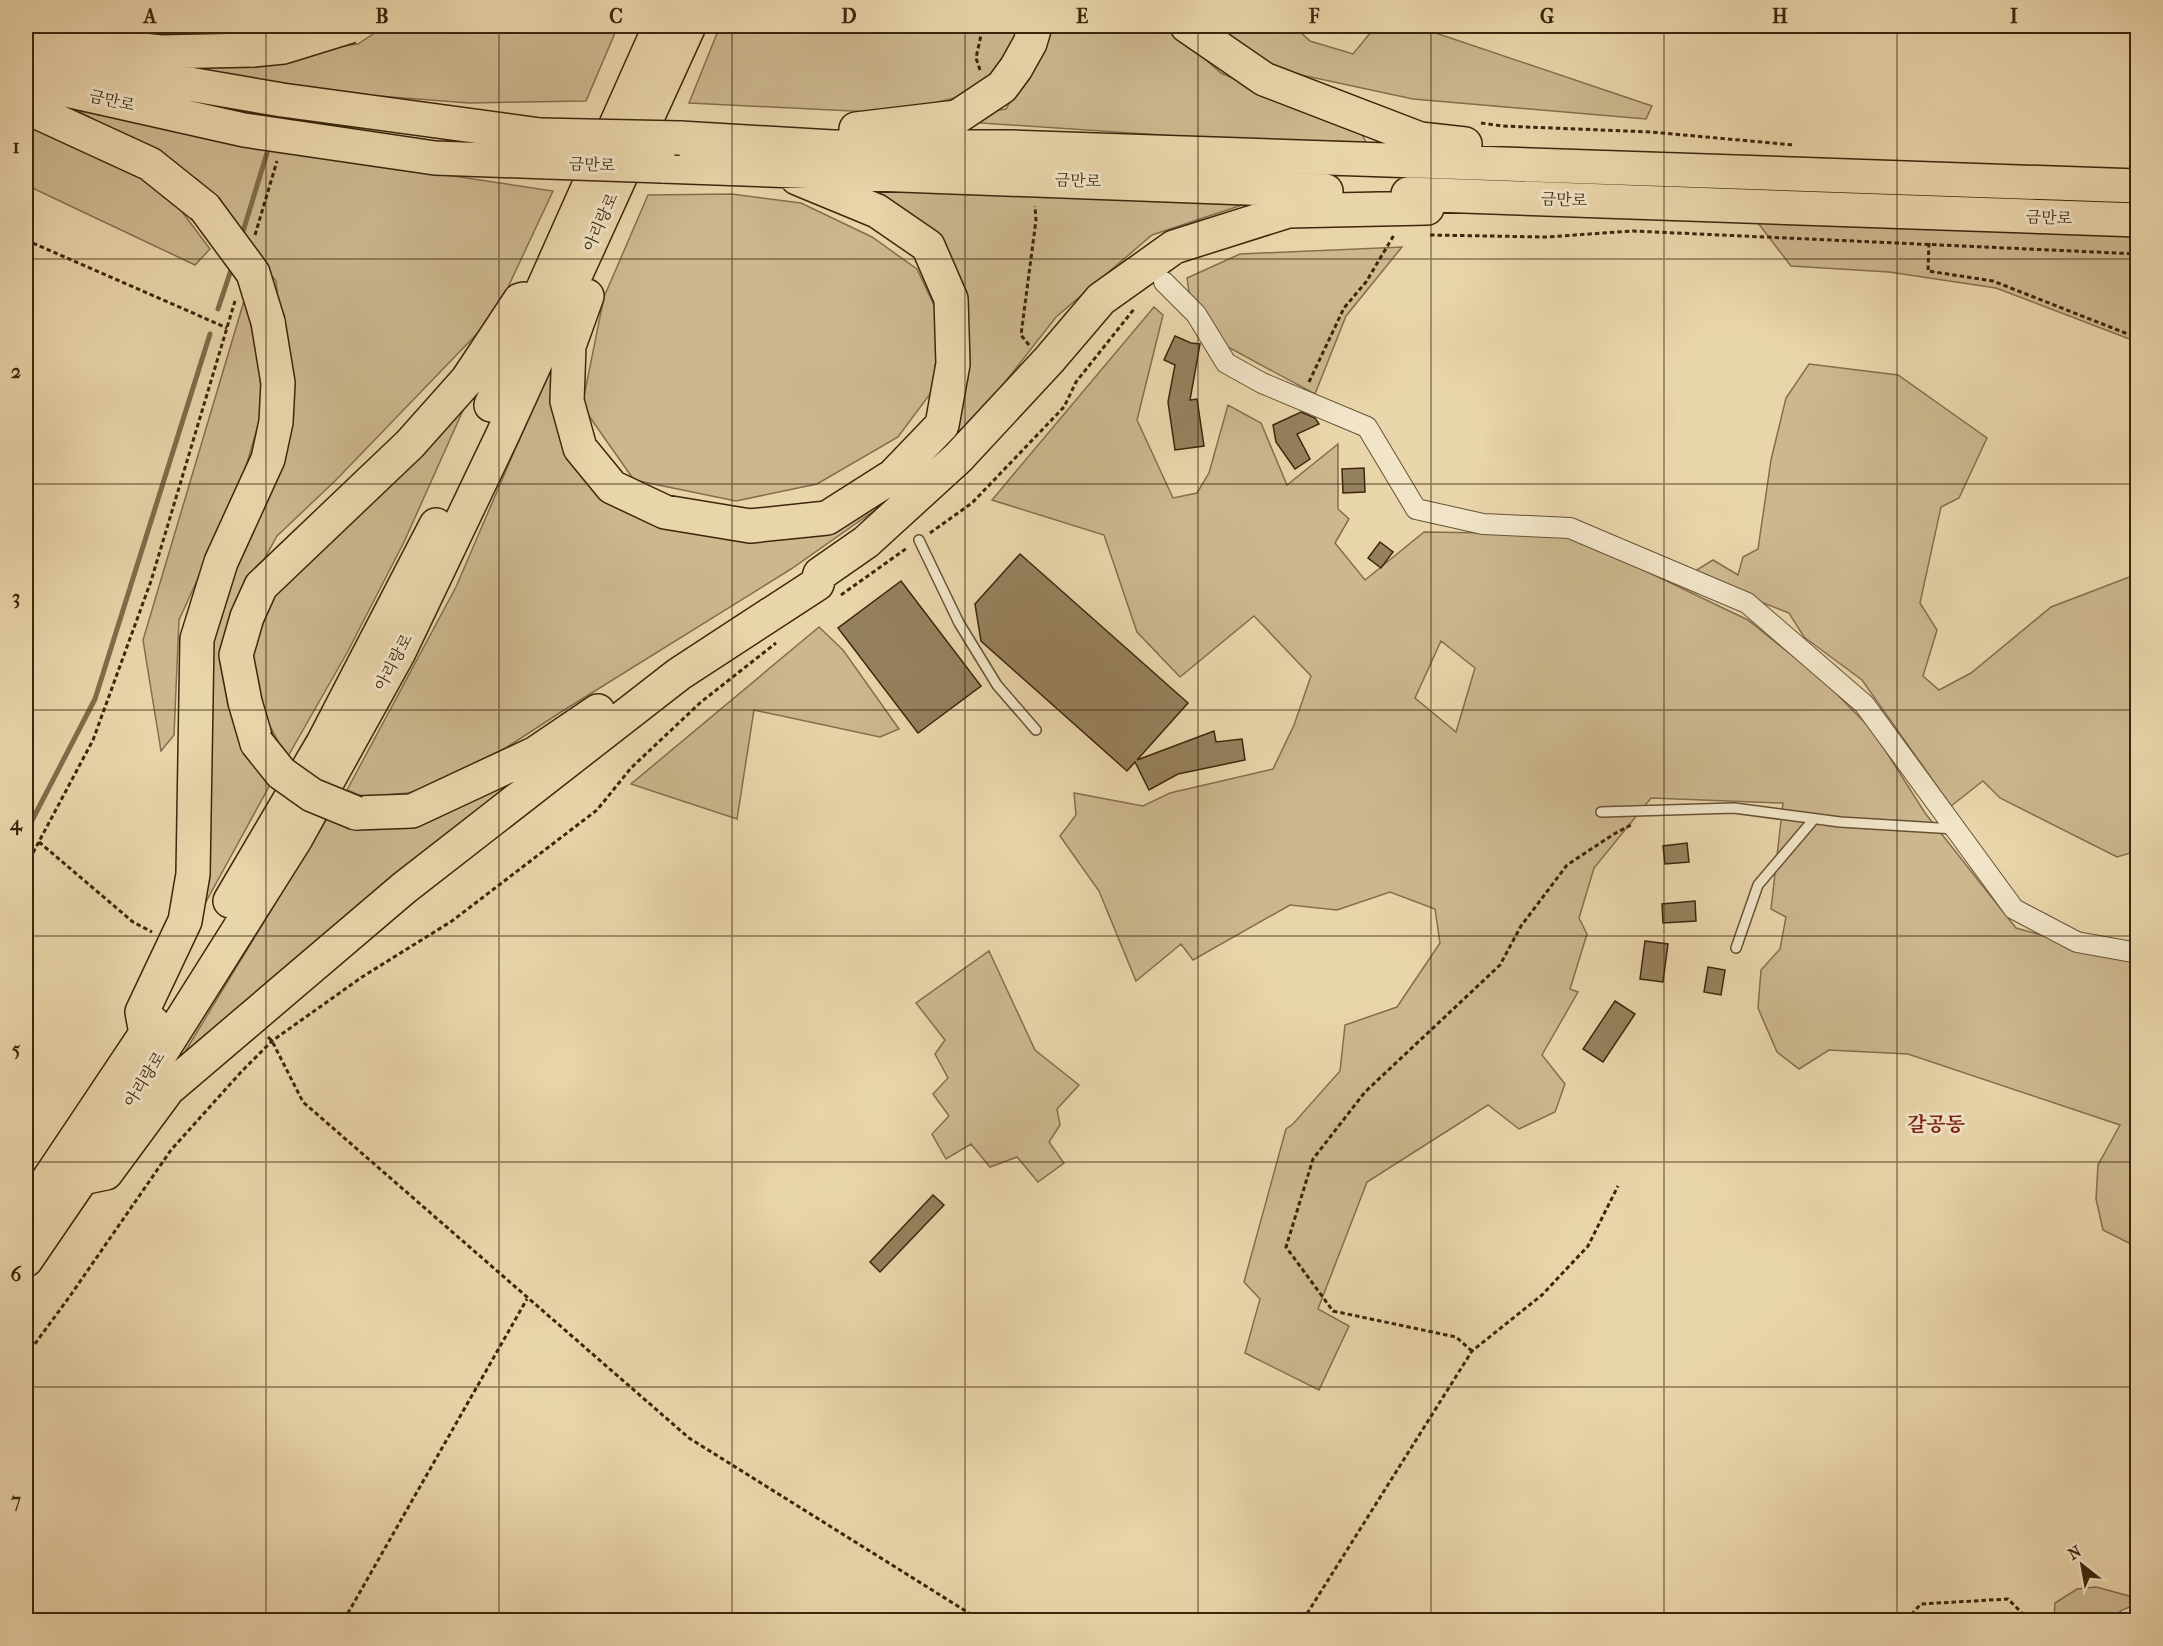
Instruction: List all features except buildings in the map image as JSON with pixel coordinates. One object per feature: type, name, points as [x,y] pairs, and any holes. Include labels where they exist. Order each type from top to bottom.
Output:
[{"type":"highway","points":[[26,28],[97,45],[160,52],[283,47],[351,26]]},
{"type":"highway","points":[[833,147],[839,131],[957,117],[1002,87],[1030,43],[1035,26]]},
{"type":"highway","points":[[1187,26],[1264,79],[1420,138],[1553,155],[1555,166]]},
{"type":"highway","name":"아리랑로","points":[[26,1260],[82,1178],[295,840],[394,663],[584,257],[675,27]]},
{"type":"highway","name":"아리랑로","points":[[26,1213],[146,1034],[251,867],[323,742],[447,504],[540,295],[675,27]]},
{"type":"highway","name":"금만로","points":[[26,56],[544,148],[662,166],[2138,220]]},
{"type":"highway","name":"금만로","points":[[26,81],[244,130],[435,158],[680,138],[833,147],[1024,148],[2138,186]]},
{"type":"highway","points":[[26,106],[150,164],[205,208],[253,273],[268,322],[278,383],[276,422],[268,459],[221,562],[197,639],[193,874],[185,921],[142,1012],[146,1034]]},
{"type":"highway","points":[[584,257],[592,281],[569,346],[567,401],[580,448],[612,487],[665,512],[750,526],[827,518],[893,476],[942,425],[953,364],[951,299],[928,246],[877,211],[776,170]]},
{"type":"highway","points":[[829,586],[866,542],[958,458],[1049,360],[1101,299],[1174,247],[1288,211],[1426,208],[1429,195]]},
{"type":"highway","points":[[540,295],[520,300],[466,380],[410,444],[261,586],[247,617],[236,655],[245,702],[257,743],[281,773],[312,795],[356,813],[412,811],[536,753],[674,659],[809,575],[829,586]]},
{"type":"highway","points":[[82,1178],[106,1173],[168,1089],[404,888],[679,674],[817,584],[829,586]]},
{"type":"street","points":[[1164,282],[1196,314],[1226,363],[1262,383],[1367,427],[1416,509],[1483,524],[1570,528],[1747,603],[1864,704],[2014,909],[2077,942],[2138,953]]},
{"type":"street","points":[[2126,1620],[2138,1615]]},
{"type":"lane","points":[[919,540],[959,623],[997,685],[1036,730]]},
{"type":"lane","points":[[1601,812],[1734,808],[1814,819],[1955,829]]},
{"type":"lane","points":[[1736,948],[1758,885],[1814,819]]},
{"type":"path","points":[[982,78],[976,58],[983,26]]},
{"type":"path","points":[[1479,123],[1651,132],[1794,145]]},
{"type":"path","points":[[253,242],[279,155]]},
{"type":"path","points":[[1032,348],[1021,335],[1036,220],[1035,201]]},
{"type":"path","points":[[1430,235],[1546,237],[1633,231],[2138,254]]},
{"type":"path","points":[[1301,400],[1344,308],[1366,282],[1395,234],[1385,233]]},
{"type":"path","points":[[26,240],[227,328]]},
{"type":"path","points":[[1929,243],[1928,272],[1993,281],[2138,338]]},
{"type":"path","points":[[26,866],[93,740],[151,581],[237,296]]},
{"type":"path","points":[[829,586],[919,540],[972,503],[1064,407],[1076,382],[1135,307]]},
{"type":"path","points":[[26,1356],[171,1150],[272,1041],[362,977],[452,921],[597,810],[631,768],[701,702],[783,638]]},
{"type":"path","points":[[1472,1351],[1456,1337],[1333,1311],[1286,1247],[1313,1159],[1365,1092],[1500,965],[1521,926],[1568,865],[1614,834],[1661,810]]},
{"type":"path","points":[[39,842],[134,922],[159,936]]},
{"type":"path","points":[[265,1033],[272,1041],[303,1102],[688,1438],[981,1620]]},
{"type":"path","points":[[1303,1620],[1472,1351],[1542,1295],[1588,1246],[1618,1186]]},
{"type":"path","points":[[344,1620],[527,1299]]},
{"type":"path","points":[[1906,1620],[1921,1604],[2008,1599],[2029,1620]]},
{"type":"shaded area","points":[[94,26],[293,26],[293,29],[160,40]]},
{"type":"shaded area","points":[[385,26],[618,26],[586,101],[469,103],[365,95],[168,69],[358,44]]},
{"type":"shaded area","points":[[720,26],[1022,26],[1004,65],[967,95],[892,113],[689,103]]},
{"type":"shaded area","points":[[1047,26],[1168,26],[1221,73],[1361,133],[1370,149],[937,120],[1006,109],[1040,51]]},
{"type":"shaded area","points":[[1209,26],[1294,26],[1310,41],[1353,54],[1376,26],[1415,26],[1652,106],[1646,119],[1413,99],[1264,67]]},
{"type":"shaded area","points":[[77,110],[254,146],[553,191],[495,315],[335,481],[277,536],[227,627],[224,675],[271,783],[196,920],[204,652],[289,423],[276,281],[198,180]]},
{"type":"shaded area","points":[[26,122],[118,164],[168,193],[210,249],[195,265],[26,185]]},
{"type":"shaded area","points":[[841,183],[1251,202],[1152,235],[1056,317],[995,395],[901,492],[791,569],[478,766],[445,783],[407,793],[364,797],[347,790],[456,587],[550,368],[576,462],[648,523],[784,535],[925,457],[965,307]]},
{"type":"shaded area","points":[[732,194],[801,203],[872,237],[917,269],[940,318],[933,390],[898,437],[817,484],[736,501],[634,480],[582,406],[604,297],[648,195]]},
{"type":"shaded area","points":[[1758,223],[2137,234],[2137,342],[1996,288],[1889,272],[1791,266]]},
{"type":"shaded area","points":[[1402,247],[1346,316],[1315,394],[1226,346],[1189,292],[1187,278],[1240,254]]},
{"type":"shaded area","points":[[244,301],[255,326],[263,408],[241,484],[179,620],[174,735],[161,751],[143,640]]},
{"type":"shaded area","points":[[1154,307],[1163,315],[1137,420],[1173,498],[1197,493],[1209,473],[1228,405],[1261,423],[1287,485],[1338,444],[1338,509],[1349,519],[1335,543],[1365,580],[1424,532],[1554,534],[1581,540],[1748,620],[1825,682],[1873,731],[1925,813],[2016,928],[2137,961],[2137,1247],[2103,1230],[2096,1199],[2098,1165],[2120,1125],[1908,1054],[1829,1050],[1799,1069],[1777,1052],[1758,1008],[1761,970],[1780,949],[1786,917],[1771,909],[1783,803],[1651,798],[1594,868],[1579,918],[1587,934],[1570,989],[1578,992],[1542,1055],[1565,1084],[1555,1112],[1519,1129],[1488,1105],[1367,1182],[1318,1309],[1349,1326],[1319,1390],[1245,1353],[1260,1299],[1244,1282],[1286,1129],[1340,1071],[1345,1025],[1397,1007],[1440,943],[1435,909],[1390,892],[1337,910],[1290,905],[1193,960],[1181,944],[1136,981],[1099,891],[1060,836],[1076,815],[1074,793],[1143,806],[1170,793],[1273,769],[1294,725],[1311,676],[1254,616],[1180,677],[1137,632],[1104,535],[992,500]],"holes":[[[1441,641],[1475,668],[1456,732],[1415,698]]]},
{"type":"shaded area","points":[[1809,364],[1898,375],[1987,438],[1959,498],[1941,507],[1920,603],[1937,630],[1923,676],[1939,690],[1971,673],[2051,607],[2137,574],[2137,851],[2117,857],[2000,798],[1983,781],[1951,806],[1862,680],[1804,637],[1789,613],[1690,574],[1713,560],[1738,575],[1743,557],[1758,549],[1771,460],[1786,398]]},
{"type":"shaded area","points":[[473,388],[404,542],[348,651],[287,758],[261,709],[251,645],[272,592]]},
{"type":"shaded area","points":[[819,627],[843,650],[899,729],[880,737],[754,710],[737,819],[631,784]]},
{"type":"shaded area","points":[[538,760],[183,1055],[329,815],[404,824]]},
{"type":"shaded area","points":[[989,951],[1035,1050],[1079,1085],[1057,1109],[1060,1125],[1049,1142],[1064,1163],[1038,1182],[1017,1157],[990,1167],[971,1144],[946,1159],[932,1134],[949,1116],[933,1094],[948,1078],[935,1054],[945,1040],[916,1003]]},
{"type":"shaded area","points":[[2096,1587],[2133,1597],[2137,1604],[2137,1620],[2054,1620],[2055,1603],[2077,1589]]},
{"type":"waterway","points":[[241,238],[267,153]]},
{"type":"waterway","points":[[218,309],[233,264]]},
{"type":"waterway","points":[[26,832],[95,699],[210,334]]},
{"type":"district","name":"갈공동","points":[[1936,1124]]}]
